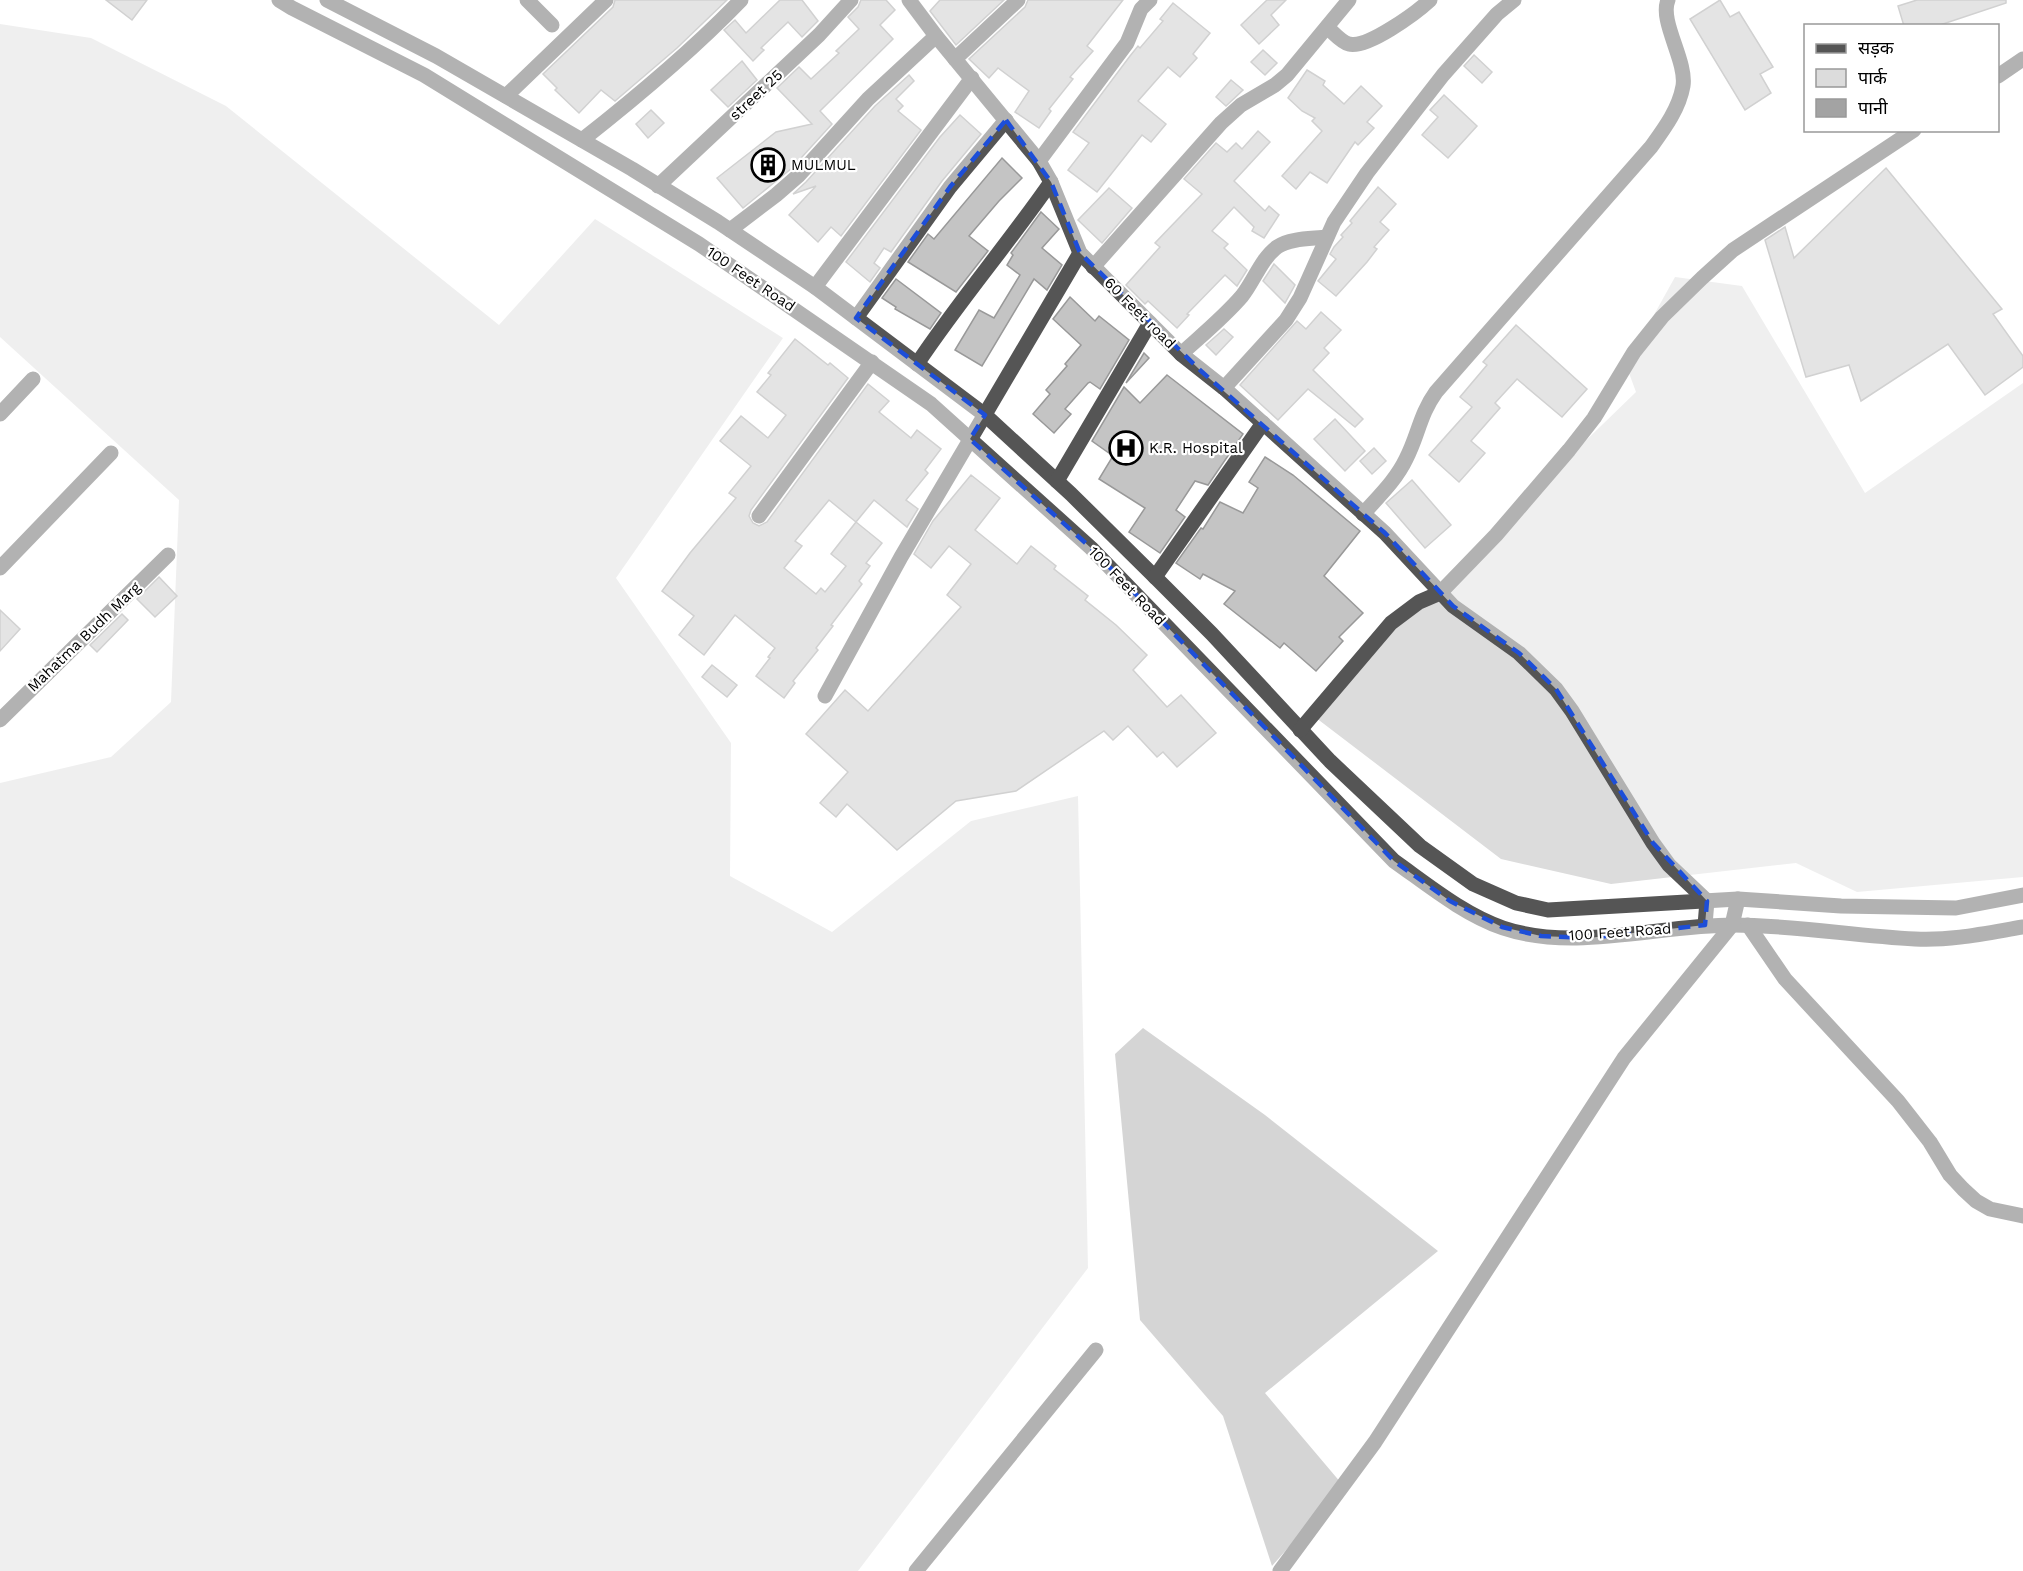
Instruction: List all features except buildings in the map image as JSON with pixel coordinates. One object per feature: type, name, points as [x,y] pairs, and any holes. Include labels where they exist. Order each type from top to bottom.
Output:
[{"type":"street","name":"100 Feet Road","points":[[279,0],[424,75],[699,243],[931,404],[1091,548],[1394,861],[1450,901],[1502,927],[1541,936],[1588,938],[1706,925],[1740,925],[1915,939],[1953,939],[2023,927]]},
{"type":"street","name":"100 Feet Road","points":[[327,0],[436,56],[582,140],[730,230],[815,287],[985,415],[1057,481],[1155,577],[1330,761],[1420,846],[1473,884],[1516,903],[1548,910],[1738,899],[1841,906],[1956,908],[2023,895]]},
{"type":"street","points":[[527,0],[552,25]]},
{"type":"street","points":[[506,96],[606,0]]},
{"type":"street","points":[[582,140],[643,92],[741,0]]},
{"type":"street","name":"street 25","points":[[658,186],[819,35],[851,0]]},
{"type":"street","name":"60 Feet road","points":[[909,0],[1039,161],[1051,182],[1080,253],[1182,354],[1224,388],[1385,533],[1440,593],[1469,618],[1519,653],[1556,689],[1572,711],[1653,843],[1669,865],[1707,901]]},
{"type":"street","points":[[955,58],[1018,0]]},
{"type":"street","points":[[1039,161],[1127,43],[1141,9],[1150,0]]},
{"type":"street","points":[[1093,267],[1207,137],[1241,105],[1275,85],[1287,75],[1349,0]]},
{"type":"street","points":[[1327,27],[1348,44],[1357,44],[1379,36],[1430,0]]},
{"type":"street","points":[[1224,388],[1286,320],[1308,283],[1327,237],[1350,196],[1436,84],[1497,14],[1514,0]]},
{"type":"street","points":[[1364,514],[1396,477],[1407,458],[1426,406],[1651,147],[1670,120],[1683,85],[1680,58],[1669,25],[1666,4],[1668,0]]},
{"type":"street","points":[[342,34],[352,13]]},
{"type":"street","points":[[730,230],[799,175],[868,99],[936,36]]},
{"type":"street","points":[[1999,75],[2023,59]]},
{"type":"street","points":[[815,287],[972,78]]},
{"type":"street","points":[[856,318],[950,187],[1006,120]]},
{"type":"street","points":[[1300,729],[1391,624],[1419,602],[1440,593],[1496,535],[1594,418],[1634,352],[1662,317],[1733,250],[1911,132]]},
{"type":"street","points":[[917,364],[949,316],[988,269],[1051,182]]},
{"type":"street","points":[[1182,354],[1243,295],[1276,248],[1289,242],[1327,237]]},
{"type":"street","points":[[825,696],[901,557],[1080,253]]},
{"type":"street","points":[[1057,481],[1150,323]]},
{"type":"street","points":[[759,516],[872,362]]},
{"type":"street","points":[[0,414],[33,379]]},
{"type":"street","points":[[1155,577],[1263,423]]},
{"type":"street","points":[[0,568],[111,453]]},
{"type":"street","name":"Mahatma Budh Marg","points":[[0,720],[168,555]]},
{"type":"street","points":[[1738,899],[1740,925],[1785,979],[1898,1101],[1930,1142],[1950,1175],[1976,1201],[1990,1209],[2023,1216]]},
{"type":"street","points":[[1706,925],[1707,901]]},
{"type":"street","points":[[1280,1571],[1375,1442],[1624,1058],[1740,925]]},
{"type":"street","points":[[916,1571],[1096,1350]]},
{"type":"highlighted area","points":[[1006,120],[1051,182],[1080,253],[1201,371],[1385,533],[1453,606],[1519,653],[1556,689],[1653,843],[1707,901],[1705,925],[1588,938],[1541,936],[1502,927],[1450,901],[1394,861],[1091,548],[970,439],[985,415],[856,318],[950,187]]},
{"type":"green space","points":[[0,24],[91,38],[226,106],[499,325],[595,219],[783,338],[616,578],[731,743],[730,876],[832,932],[971,821],[1078,796],[1088,1268],[858,1571],[0,1571],[0,783],[111,757],[171,702],[179,500],[0,337]]},
{"type":"green space","points":[[1675,277],[1742,286],[1865,493],[2023,383],[2023,877],[1857,892],[1796,863],[1611,884],[1501,859],[1307,711],[1636,392],[1626,365]]},
{"type":"water","points":[[1143,1028],[1265,1115],[1438,1251],[1265,1393],[1347,1490],[1341,1488],[1272,1566],[1223,1416],[1140,1320],[1115,1054]]},
{"type":"place","name":"MULMUL","points":[[768,165]]},
{"type":"place","name":"K.R. Hospital","points":[[1126,448]]}]
